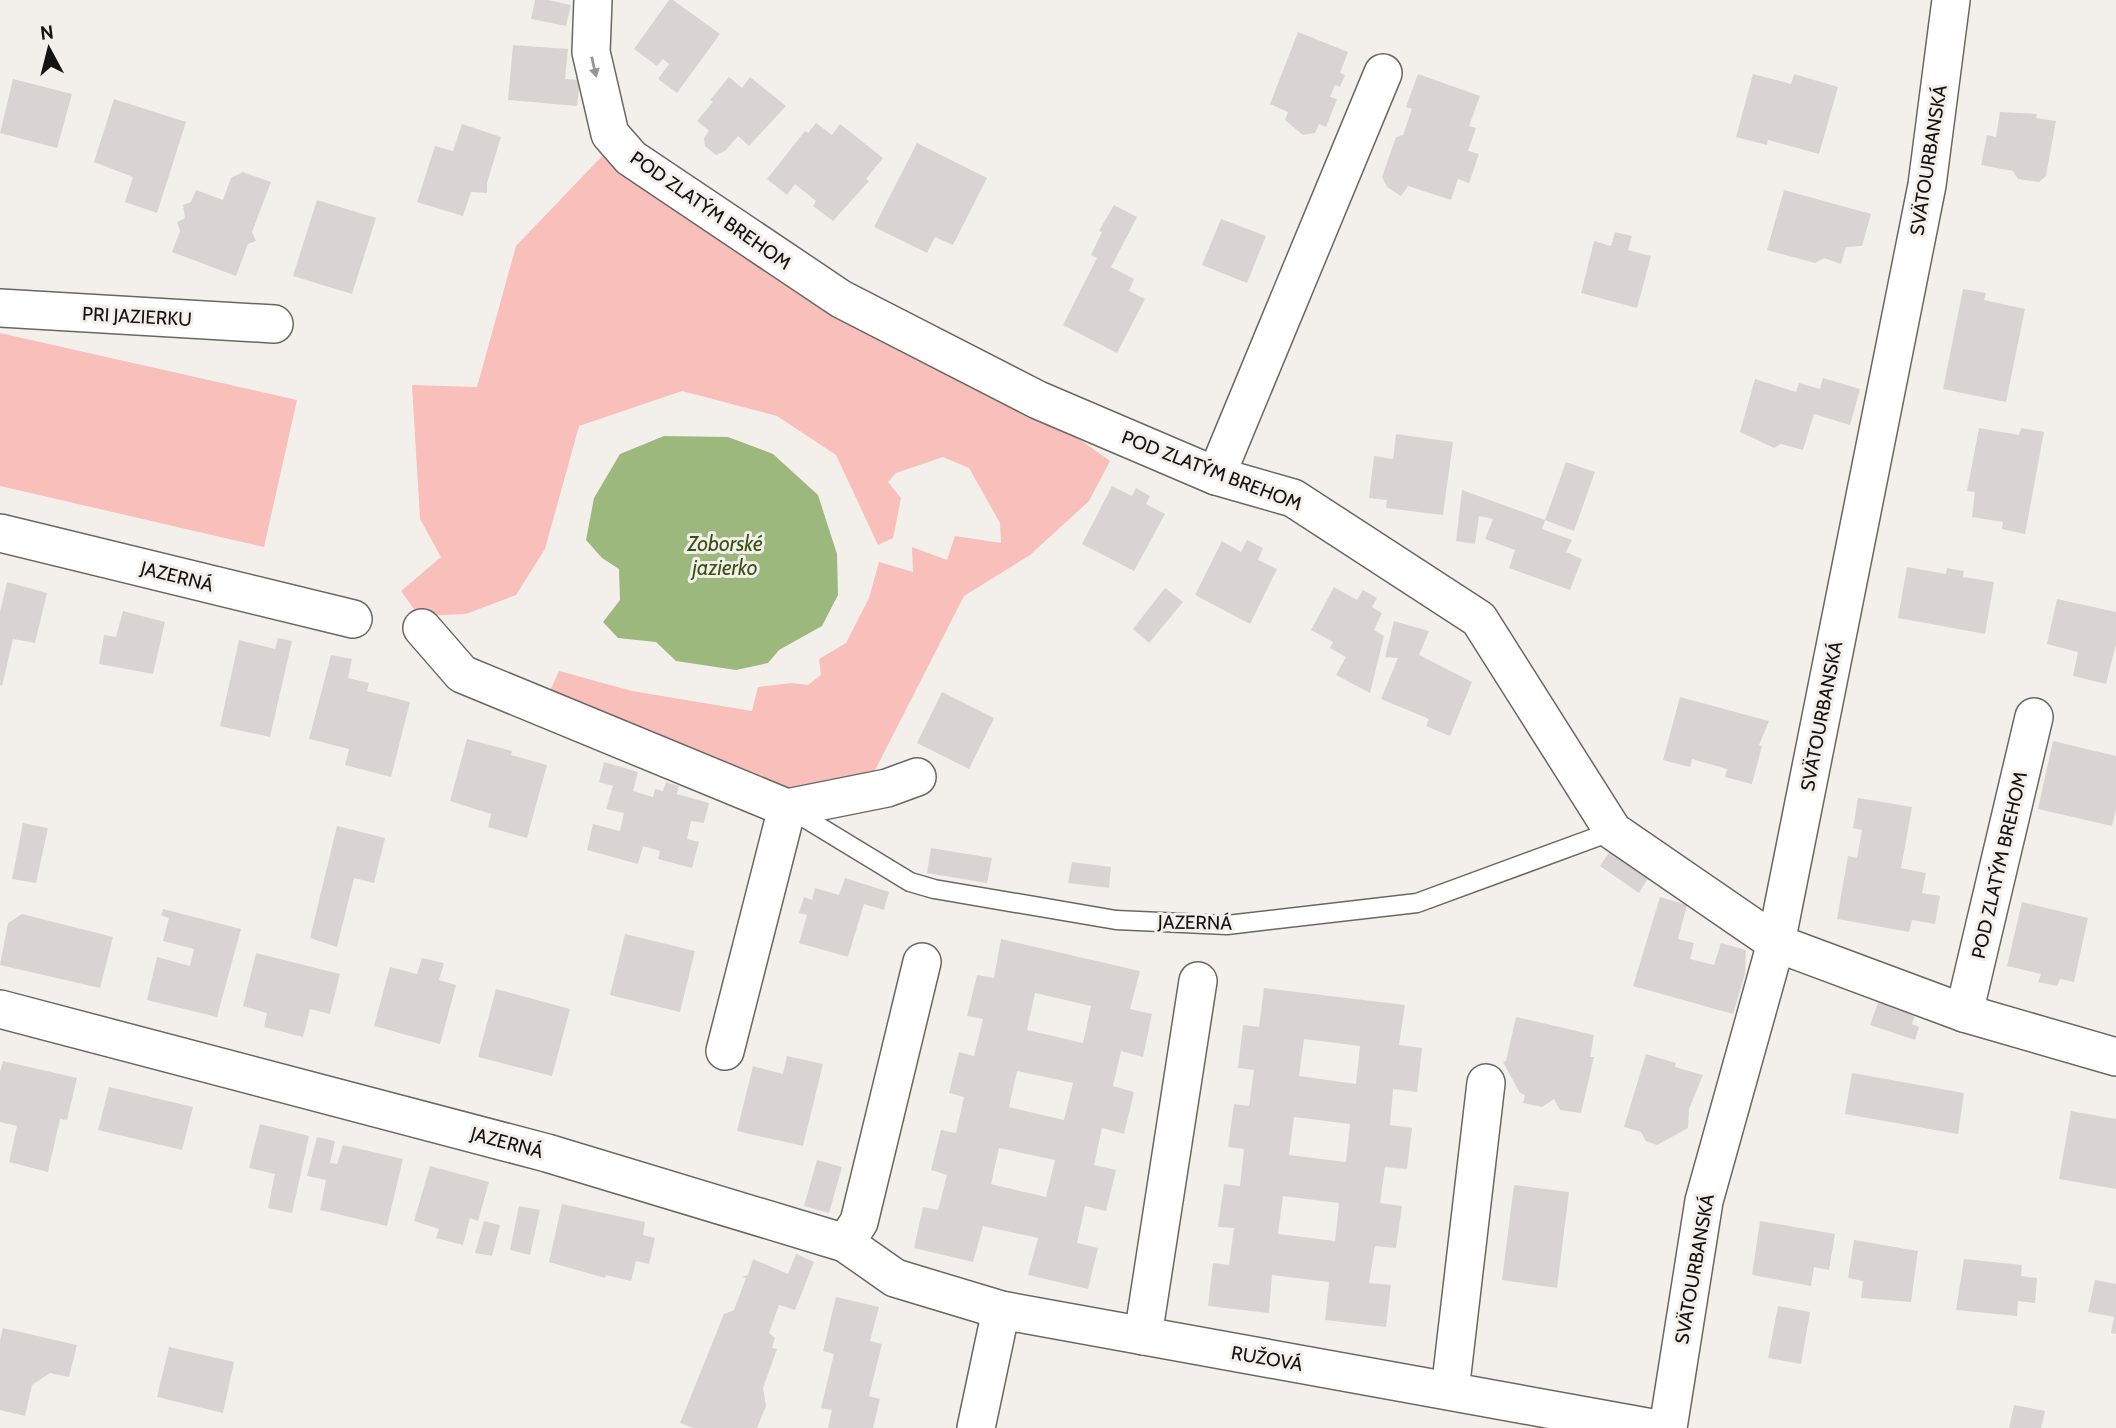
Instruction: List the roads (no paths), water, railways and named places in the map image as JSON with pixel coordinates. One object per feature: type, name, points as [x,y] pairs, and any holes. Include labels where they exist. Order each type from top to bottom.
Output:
[{"type":"street","name":"POD ZLATÝM BREHOM","points":[[593,0],[591,52],[610,134],[631,158],[841,299],[1038,400],[1216,476],[1293,498],[1479,619],[1614,831],[1776,943],[1964,1013],[2116,1057]]},
{"type":"street","name":"SVÄTOURBANSKÁ","points":[[1668,1428],[1704,1200],[1776,943],[1927,186],[1951,0]]},
{"type":"street","points":[[1216,476],[1383,73]]},
{"type":"street","name":"PRI JAZIERKU","points":[[0,307],[274,324]]},
{"type":"street","name":"JAZERNÁ","points":[[0,533],[353,619]]},
{"type":"street","name":"JAZERNÁ","points":[[422,628],[462,674],[787,808]]},
{"type":"street","name":"POD ZLATÝM BREHOM","points":[[1964,1013],[2034,717]]},
{"type":"street","points":[[724,1051],[787,808],[887,788],[917,777]]},
{"type":"street","points":[[845,1243],[859,1222],[922,962]]},
{"type":"street","points":[[1143,1336],[1198,981]]},
{"type":"street","name":"JAZERNÁ","points":[[0,1009],[547,1153],[845,1243],[895,1278],[1001,1310]]},
{"type":"street","points":[[1450,1391],[1486,1083]]},
{"type":"street","points":[[976,1428],[1001,1310]]},
{"type":"street","name":"RUŽOVÁ","points":[[1001,1310],[1652,1428]]},
{"type":"lane","name":"JAZERNÁ","points":[[787,808],[910,882],[934,889],[1116,920],[1227,925],[1417,903],[1614,831]]},
{"type":"water","name":"Zoborské jazierko","points":[[664,436],[728,437],[773,454],[818,495],[837,554],[838,595],[822,626],[779,650],[768,663],[736,670],[676,661],[656,642],[618,638],[603,622],[620,600],[619,569],[602,558],[586,540],[594,498],[620,454]]}]
